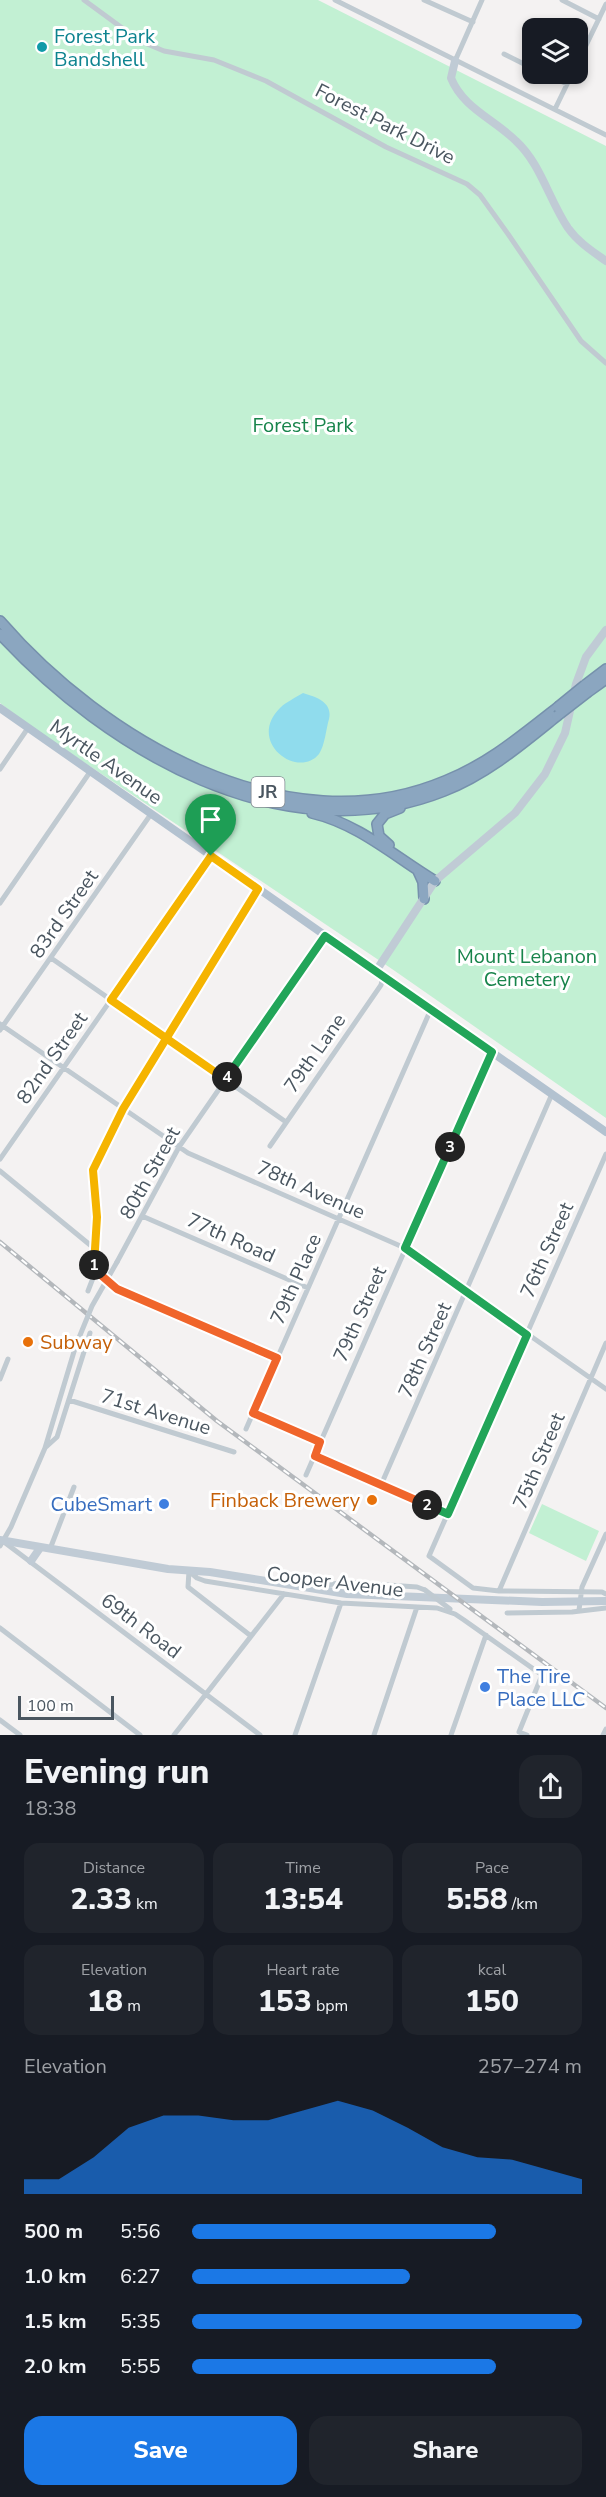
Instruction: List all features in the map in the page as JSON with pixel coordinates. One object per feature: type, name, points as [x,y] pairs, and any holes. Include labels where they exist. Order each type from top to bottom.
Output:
[{"type":"highway","name":"JR","points":[[1,627],[63,683],[97,710],[149,744],[190,766],[220,778],[254,789],[305,800],[334,802],[372,800],[432,786],[483,763],[558,712]]},
{"type":"highway","name":"JR","points":[[1,627],[33,667],[68,699],[147,753],[187,773],[231,790],[290,806],[329,810],[364,809],[407,802],[442,792],[492,766],[587,689],[606,669]]},
{"type":"highway","name":"JR","points":[[587,689],[606,679]]},
{"type":"highway","points":[[437,879],[383,841],[377,827],[380,819],[388,813],[417,804],[442,792]]},
{"type":"highway","points":[[290,806],[345,824],[418,871],[437,879]]},
{"type":"highway","points":[[418,871],[423,882],[423,899]]},
{"type":"main road","name":"Myrtle Avenue","points":[[0,708],[606,1132]]},
{"type":"street","name":"Forest Park Drive","points":[[84,0],[141,42],[164,51],[214,60],[266,81],[386,147],[467,184],[480,195],[581,341],[606,363]]},
{"type":"street","points":[[335,0],[606,135]]},
{"type":"street","points":[[424,0],[473,22]]},
{"type":"street","points":[[482,0],[455,61],[451,78],[464,100],[517,141],[539,173],[567,226],[584,245],[606,261]]},
{"type":"street","points":[[562,0],[599,18]]},
{"type":"street","points":[[588,41],[606,4]]},
{"type":"street","points":[[504,54],[522,63]]},
{"type":"street","points":[[555,109],[567,84]]},
{"type":"street","points":[[379,974],[437,879],[515,813],[545,774],[565,733],[576,684],[586,657],[606,630]]},
{"type":"street","points":[[0,714],[11,716]]},
{"type":"street","points":[[0,769],[28,728]]},
{"type":"street","points":[[0,903],[90,772]]},
{"type":"street","name":"83rd Street","points":[[1,1027],[151,814]]},
{"type":"street","name":"82nd Street","points":[[0,1159],[211,856]]},
{"type":"street","points":[[88,1291],[94,1269],[97,1217],[93,1170],[123,1109],[258,889]]},
{"type":"street","name":"80th Street","points":[[1,1542],[12,1527],[45,1448],[76,1345],[92,1306],[179,1148],[325,936]]},
{"type":"street","points":[[51,958],[286,1122]]},
{"type":"street","name":"79th Lane","points":[[270,1146],[381,985],[379,974]]},
{"type":"street","name":"79th Place","points":[[246,1429],[431,1010]]},
{"type":"street","name":"78th Avenue","points":[[1,1027],[64,1067],[179,1148],[405,1248],[606,1389]]},
{"type":"street","name":"79th Street","points":[[306,1475],[492,1052]]},
{"type":"street","name":"78th Street","points":[[381,1485],[552,1094]]},
{"type":"street","name":"76th Street","points":[[499,1591],[473,1588],[429,1556],[606,1154]]},
{"type":"street","points":[[0,1171],[95,1249]]},
{"type":"street","name":"77th Road","points":[[142,1216],[308,1288]]},
{"type":"street","points":[[94,1269],[117,1289],[277,1358]]},
{"type":"street","name":"80th Street","points":[[45,1448],[57,1437],[90,1333]]},
{"type":"street","name":"75th Street","points":[[499,1591],[606,1344]]},
{"type":"street","points":[[0,1379],[8,1359]]},
{"type":"street","name":"71st Avenue","points":[[69,1400],[234,1452]]},
{"type":"street","points":[[253,1413],[320,1442]]},
{"type":"street","points":[[315,1456],[448,1514]]},
{"type":"street","points":[[50,1549],[74,1487]]},
{"type":"street","points":[[580,1606],[580,1593],[606,1534]]},
{"type":"street","name":"Cooper Avenue","points":[[1,1542],[310,1589],[395,1597],[606,1608]]},
{"type":"street","name":"69th Road","points":[[1,1542],[31,1561],[260,1735]]},
{"type":"street","points":[[31,1561],[40,1548]]},
{"type":"street","points":[[189,1572],[188,1587],[251,1636]]},
{"type":"street","name":"Cooper Avenue","points":[[189,1572],[206,1581],[284,1594],[341,1603],[437,1608],[455,1614]]},
{"type":"street","name":"Cooper Avenue","points":[[310,1589],[344,1582],[417,1587],[425,1590],[455,1614]]},
{"type":"street","points":[[499,1591],[602,1592],[606,1594]]},
{"type":"street","points":[[174,1735],[284,1594]]},
{"type":"street","name":"Cooper Avenue","points":[[507,1612],[580,1606],[606,1601]]},
{"type":"street","points":[[295,1735],[341,1603]]},
{"type":"street","points":[[374,1735],[417,1607]]},
{"type":"street","points":[[455,1614],[542,1675],[519,1732],[527,1735]]},
{"type":"street","points":[[0,1628],[140,1735]]},
{"type":"street","points":[[451,1735],[486,1635]]},
{"type":"street","points":[[0,1720],[20,1735]]},
{"type":"street","points":[[603,1735],[606,1729]]},
{"type":"green space","name":"Forest Park","points":[[0,0],[318,0],[606,146],[606,1118],[392,969],[30,726],[0,703]]},
{"type":"green space","points":[[542,1504],[599,1531],[586,1561],[529,1533]]},
{"type":"water","points":[[303,693],[322,701],[330,713],[319,754],[310,761],[299,763],[279,754],[272,744],[269,733],[271,721],[280,708]]},
{"type":"railway","points":[[0,1242],[217,1421],[606,1708]]},
{"type":"place","name":"Forest Park Bandshell","points":[[42,47]]},
{"type":"place","name":"Subway","points":[[28,1342]]},
{"type":"place","name":"Finback Brewery","points":[[372,1500]]},
{"type":"place","name":"CubeSmart","points":[[164,1504]]},
{"type":"place","name":"The Tire Place LLC","points":[[485,1687]]},
{"type":"route","points":[[211,856],[111,1000],[158,1033],[167,1039],[225,1079],[325,936],[492,1052],[405,1248],[527,1335],[448,1514],[315,1456],[320,1442],[253,1413],[277,1358],[117,1289],[94,1269],[97,1217],[93,1170],[123,1109],[167,1039],[258,889],[211,856]]},
{"type":"park label","name":"Mount Lebanon Cemetery","points":[[527,968]]}]
